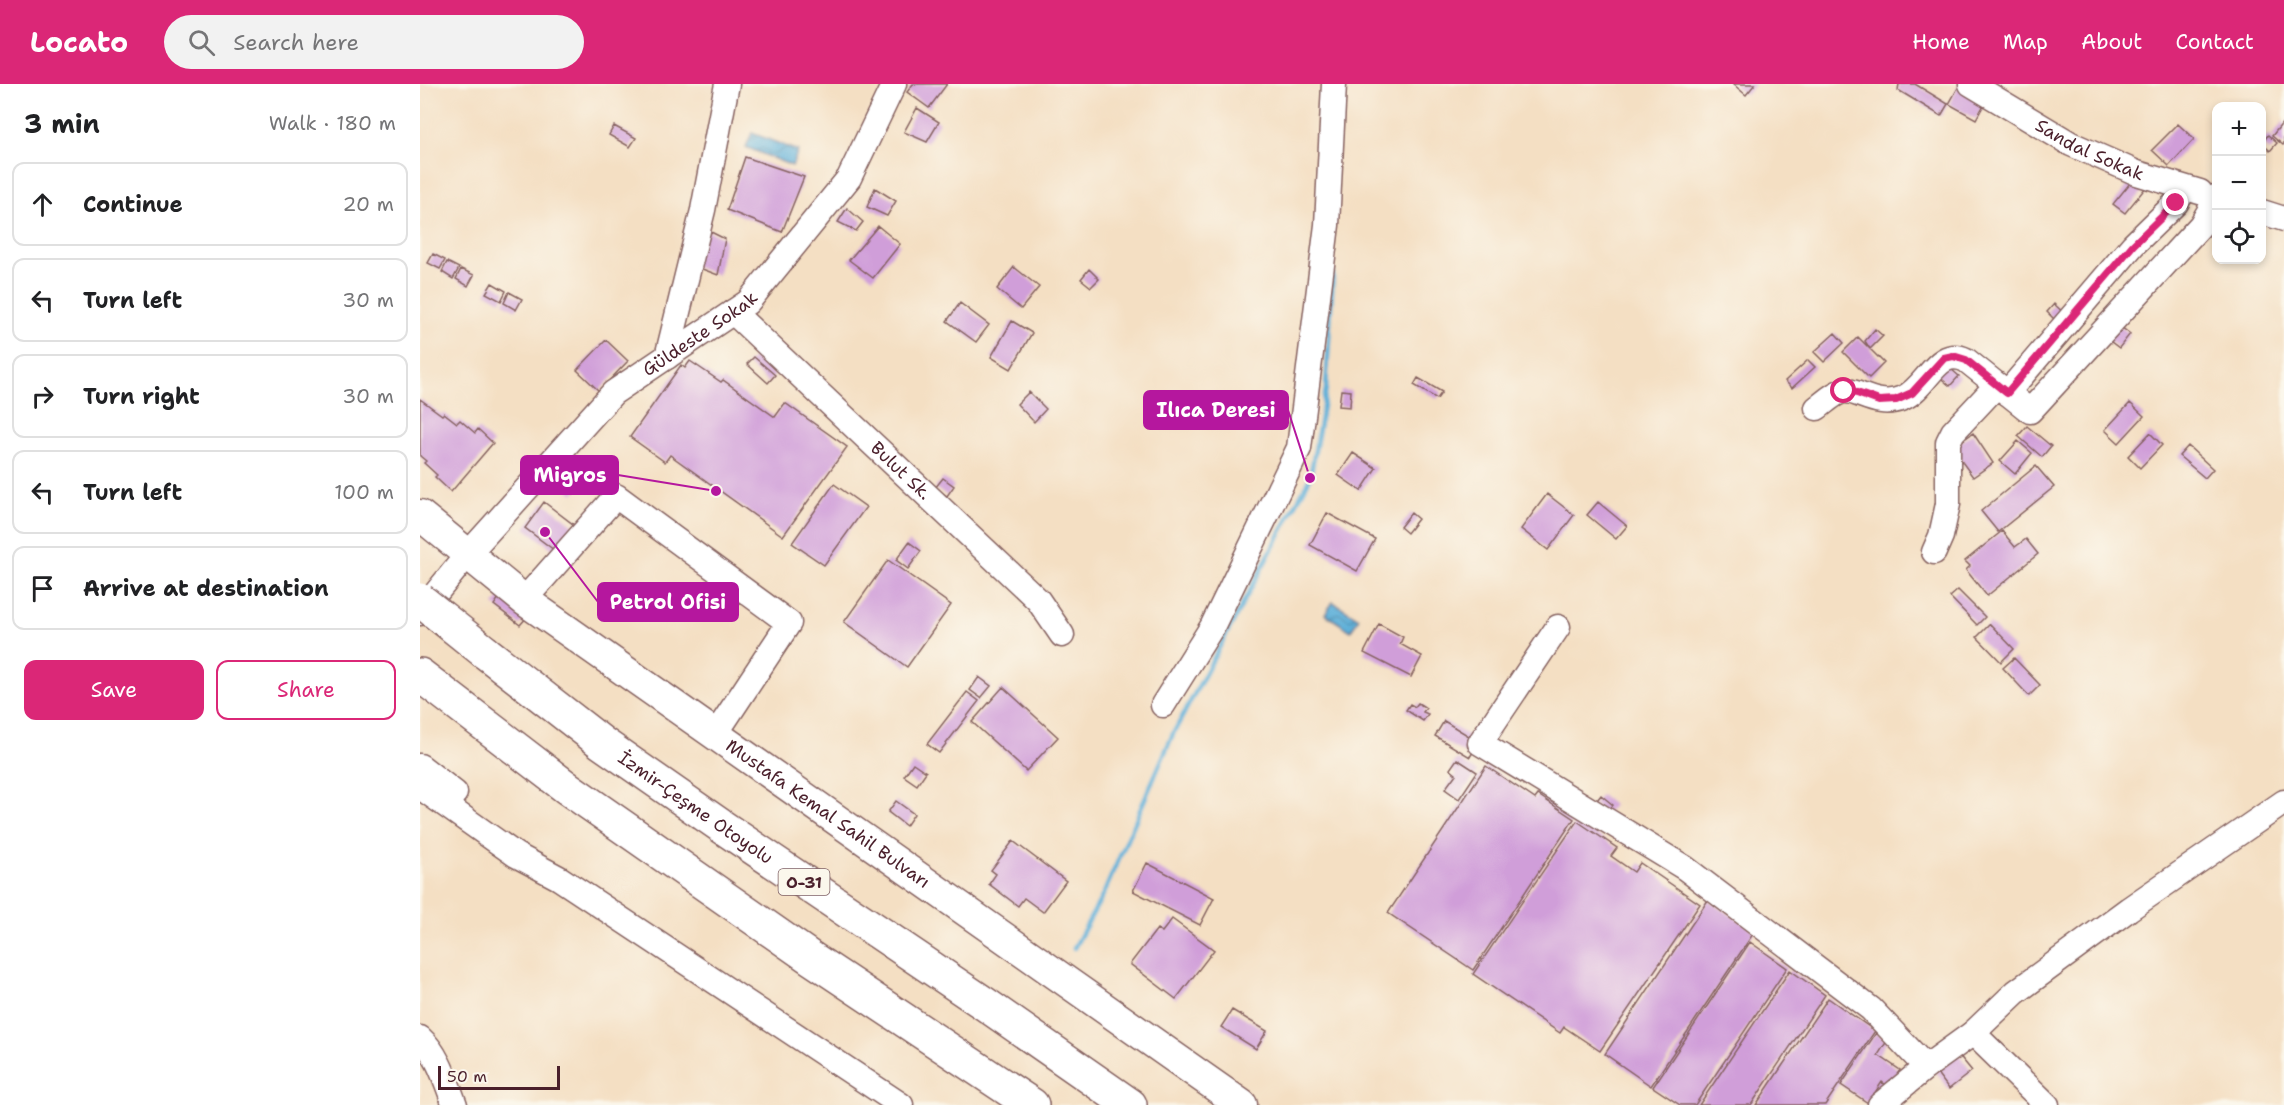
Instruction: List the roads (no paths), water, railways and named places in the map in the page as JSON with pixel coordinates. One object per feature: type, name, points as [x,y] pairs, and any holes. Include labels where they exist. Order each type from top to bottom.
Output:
[{"type":"highway","name":"İzmir-Çeşme Otoyolu","points":[[420,600],[602,743],[714,822],[985,1004],[1130,1105]]},
{"type":"highway","points":[[420,675],[575,794],[811,958],[1032,1105]]},
{"type":"main road","name":"Mustafa Kemal Sahil Bulvarı","points":[[420,515],[524,600],[1242,1105]]},
{"type":"street","points":[[667,357],[703,210],[727,84]]},
{"type":"street","name":"Güldeste Sokak","points":[[420,613],[467,555],[613,393],[748,302],[849,178],[894,84]]},
{"type":"street","points":[[1163,705],[1212,627],[1299,448],[1327,225],[1334,84]]},
{"type":"street","name":"Sandal Sokak","points":[[1971,84],[2071,144],[2137,173],[2212,196]]},
{"type":"street","points":[[1934,552],[1943,528],[1948,504],[1948,442],[1953,432],[2002,389],[2133,245],[2176,203],[2186,188]]},
{"type":"street","points":[[1816,408],[1844,391],[1879,401],[1896,400],[1919,386],[1944,358],[1960,357],[2030,411],[2095,343],[2201,225],[2212,206]]},
{"type":"street","points":[[2266,213],[2284,219]]},
{"type":"street","name":"Bulut Sk.","points":[[734,312],[1038,600],[1062,635]]},
{"type":"street","points":[[524,600],[616,496],[789,622],[715,735]]},
{"type":"street","points":[[1558,627],[1480,743],[1685,868],[1871,1009],[1926,1067]]},
{"type":"street","points":[[420,766],[521,844],[559,878]]},
{"type":"street","points":[[420,788],[516,855],[559,878],[901,1105]]},
{"type":"street","points":[[1880,1105],[1926,1067],[1974,1033],[2016,992],[2129,909],[2284,802]]},
{"type":"street","points":[[1974,1033],[2047,1105]]},
{"type":"street","points":[[420,1038],[431,1049],[455,1105]]},
{"type":"water","points":[[752,133],[798,151],[792,166],[746,147]]},
{"type":"water","points":[[1333,602],[1359,618],[1351,631],[1325,614]]},
{"type":"waterway","points":[[1074,948],[1104,893],[1173,734],[1310,478],[1326,389],[1333,274]]},
{"type":"place","name":"Ilıca Deresi","points":[[1310,478]]},
{"type":"place","name":"Migros","points":[[716,491]]},
{"type":"place","name":"Petrol Ofisi","points":[[545,532]]}]
